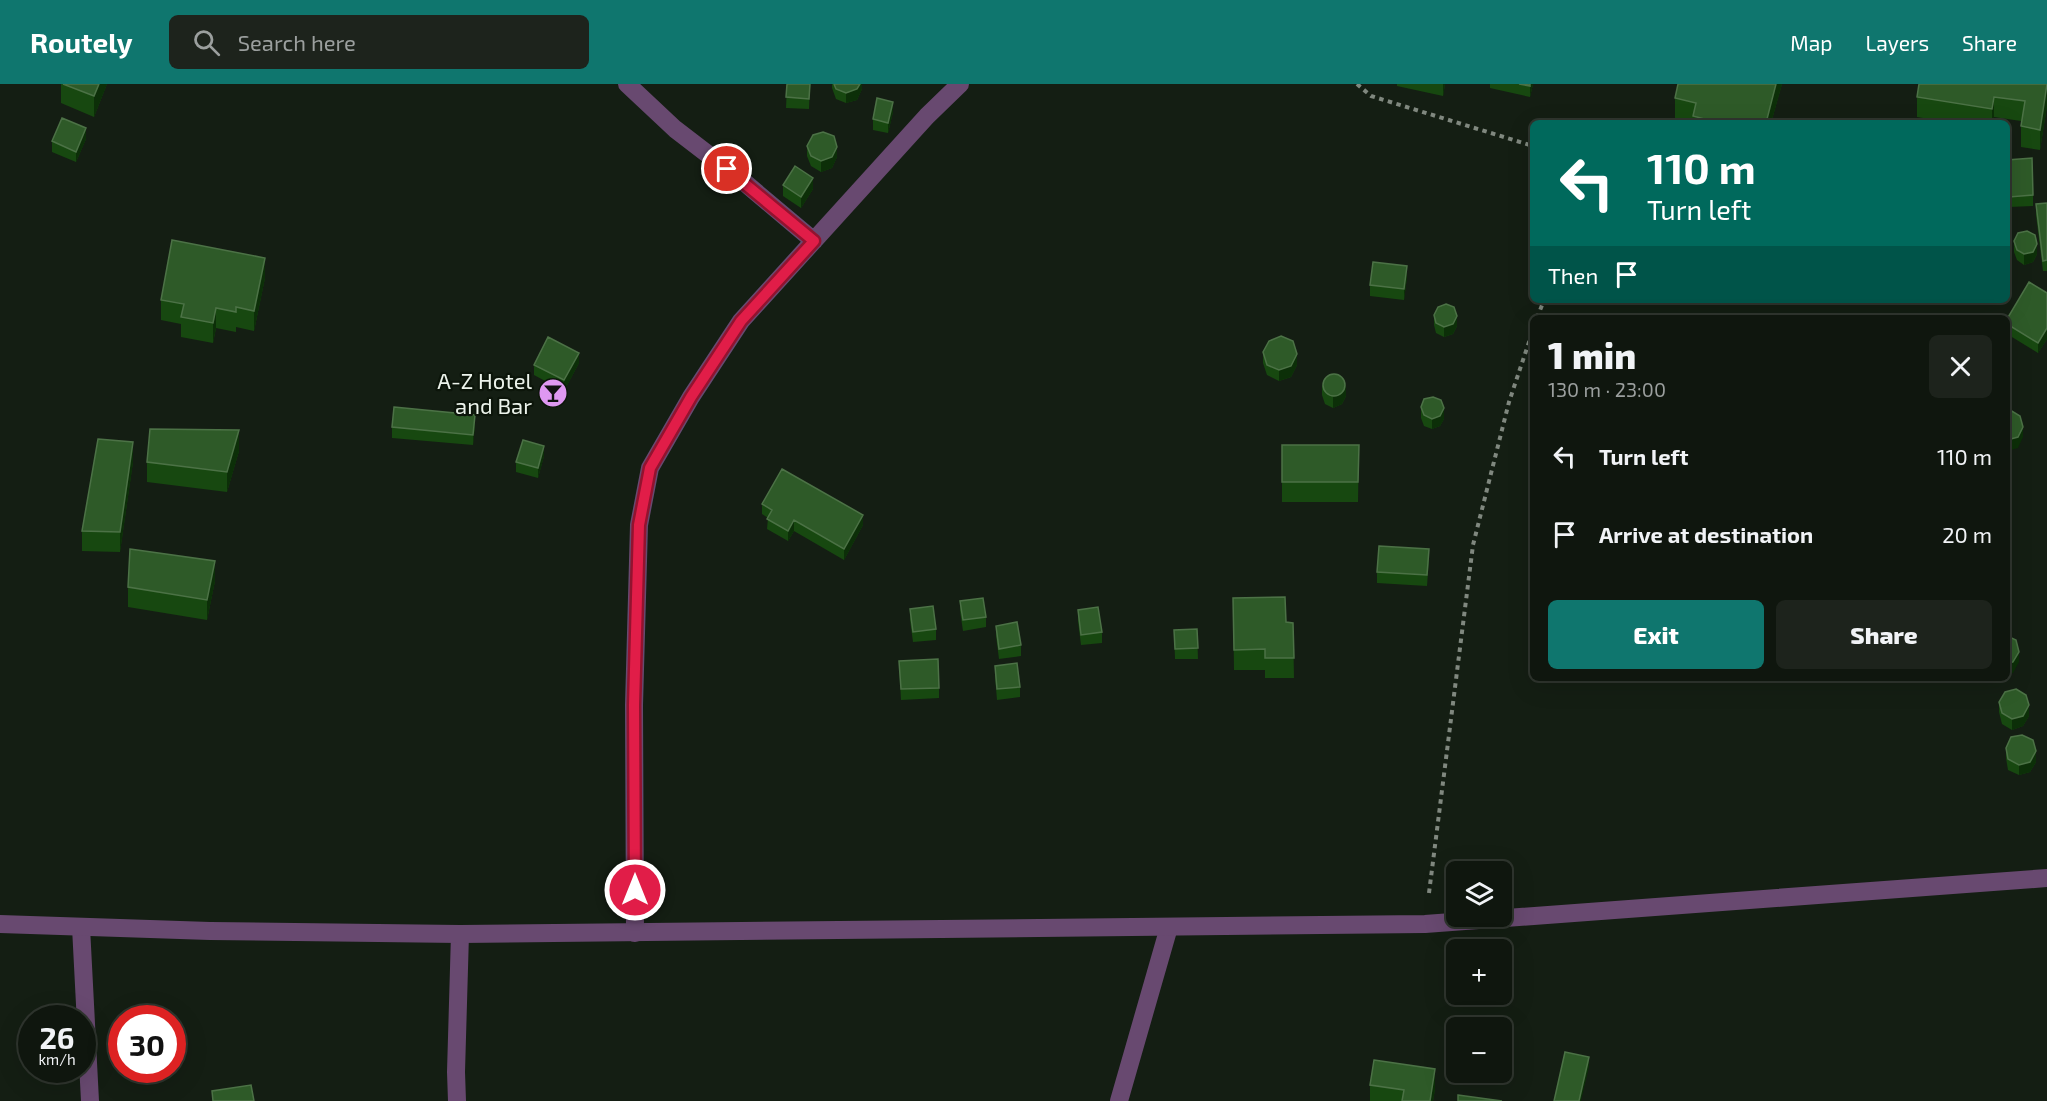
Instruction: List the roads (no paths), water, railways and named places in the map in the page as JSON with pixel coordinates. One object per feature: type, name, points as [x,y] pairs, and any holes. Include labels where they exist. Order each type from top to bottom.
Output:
[{"type":"street","points":[[627,84],[675,129],[814,241]]},
{"type":"street","points":[[635,933],[634,705],[639,525],[650,468],[691,397],[741,321],[927,116],[960,84]]},
{"type":"street","points":[[0,924],[210,931],[460,934],[1425,924],[2047,878]]},
{"type":"street","points":[[81,927],[90,1101]]},
{"type":"street","points":[[1119,1101],[1169,927]]},
{"type":"street","points":[[457,1101],[460,934]]},
{"type":"place","name":"A-Z Hotel and Bar","points":[[553,393]]}]
